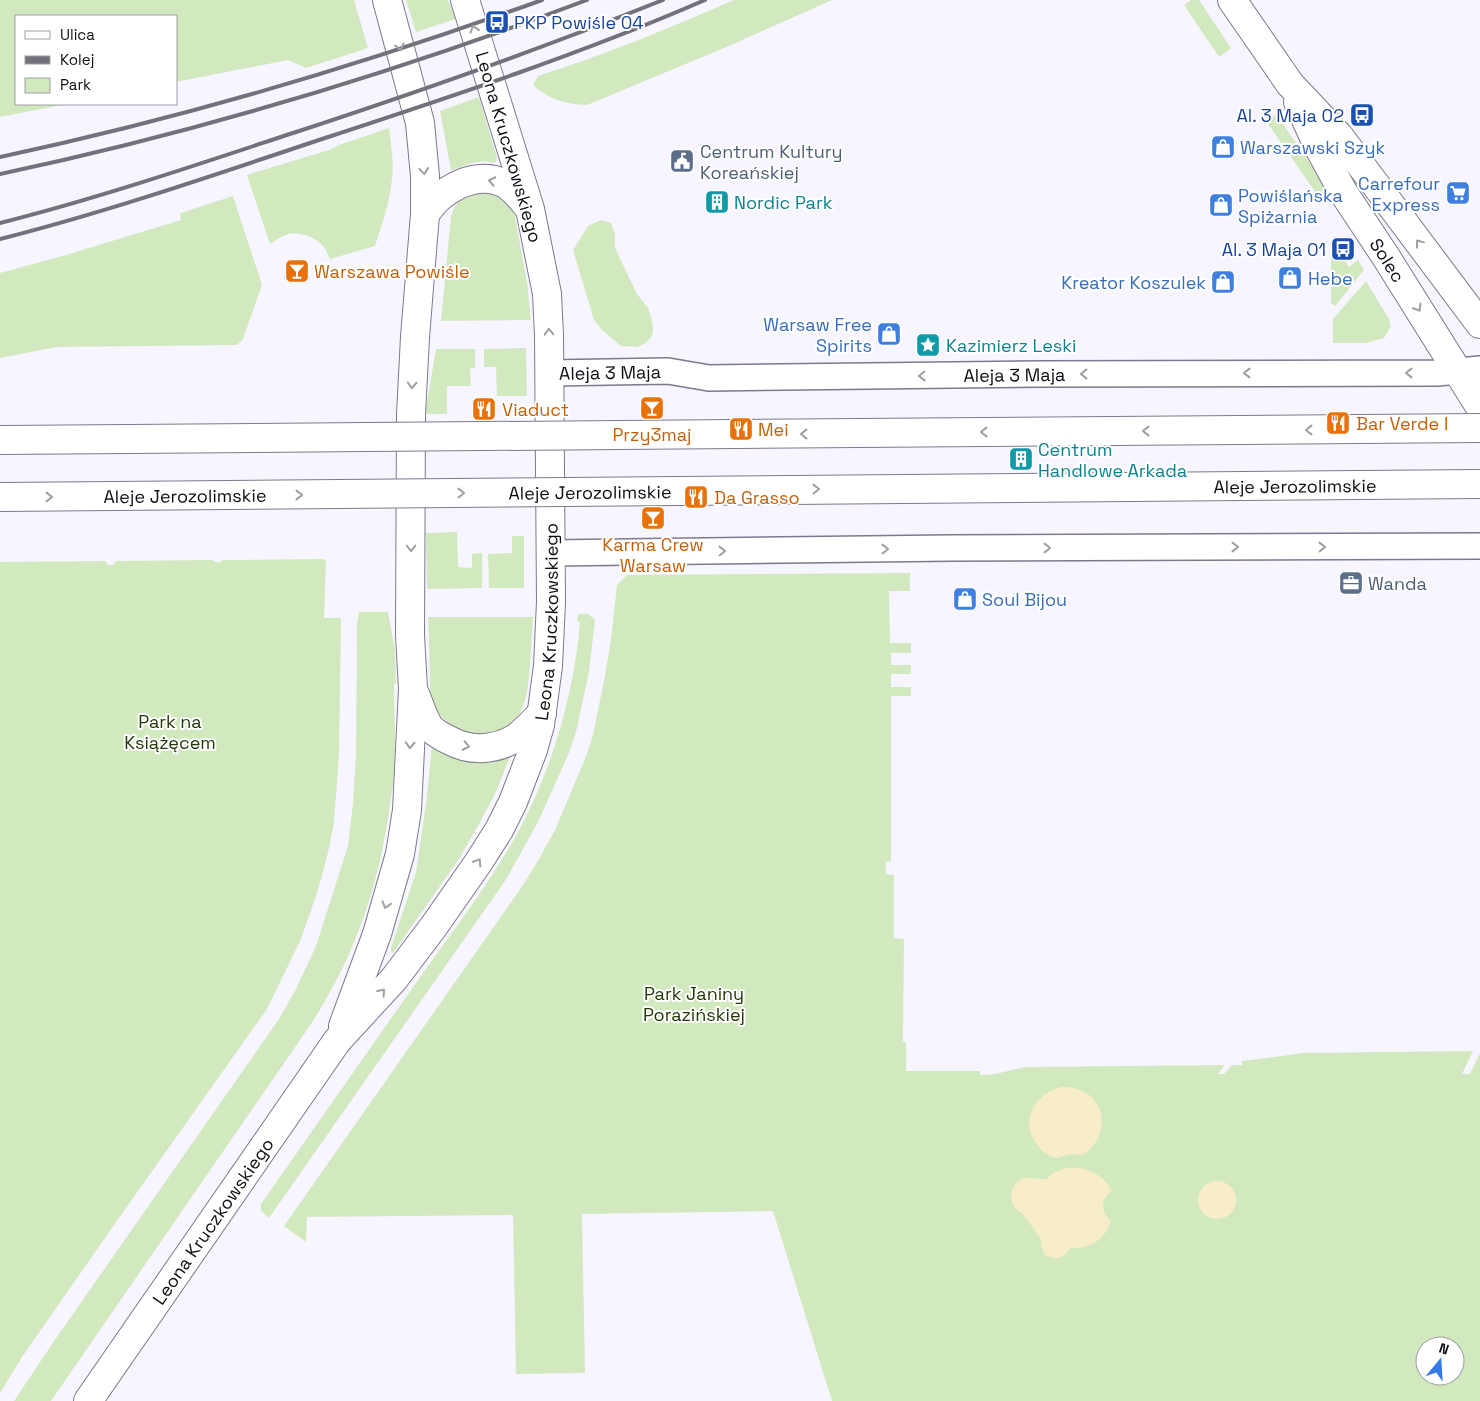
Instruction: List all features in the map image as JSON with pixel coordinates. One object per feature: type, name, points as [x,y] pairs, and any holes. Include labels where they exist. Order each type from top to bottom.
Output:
[{"type":"street","name":"Leona Kruczkowskiego","points":[[338,1041],[377,934],[400,854],[408,810],[413,689],[410,635],[411,414],[425,214],[425,176],[420,123],[387,0]]},
{"type":"street","name":"Leona Kruczkowskiego","points":[[88,1401],[338,1041],[394,979],[434,926],[488,846],[509,809],[533,750],[542,713],[551,626],[550,335],[547,294],[530,209],[465,0]]},
{"type":"street","name":"Solec","points":[[1232,0],[1290,84],[1339,136],[1480,324]]},
{"type":"street","name":"Solec","points":[[1290,84],[1317,144],[1343,192],[1386,257],[1469,370],[1480,407]]},
{"type":"street","points":[[425,214],[440,196],[474,179],[492,179],[507,185],[530,209]]},
{"type":"street","name":"Aleja 3 Maja","points":[[549,373],[668,371],[709,378],[1043,374],[1427,373],[1469,370]]},
{"type":"street","points":[[0,440],[1480,428]]},
{"type":"street","name":"Aleje Jerozolimskie","points":[[0,497],[1480,484]]},
{"type":"street","points":[[551,553],[943,548],[1480,546]]},
{"type":"street","points":[[413,689],[427,724],[441,736],[456,744],[470,748],[486,748],[516,737],[542,713]]},
{"type":"green space","points":[[0,0],[354,0],[368,48],[306,68],[288,60],[178,82],[178,15],[15,15],[15,105],[62,105],[0,117]]},
{"type":"green space","points":[[406,0],[448,0],[456,19],[416,32]]},
{"type":"green space","points":[[734,0],[832,0],[729,46],[587,105],[571,104],[558,100],[533,85],[538,76],[661,31]]},
{"type":"green space","points":[[1191,0],[1199,0],[1231,48],[1219,57],[1184,5]]},
{"type":"green space","points":[[479,97],[497,158],[496,162],[477,162],[451,170],[440,111]]},
{"type":"green space","points":[[1276,114],[1328,189],[1318,196],[1266,121]]},
{"type":"green space","points":[[389,128],[393,173],[385,213],[375,246],[330,259],[325,248],[319,242],[301,234],[288,234],[270,244],[247,175],[329,150]]},
{"type":"green space","points":[[496,191],[514,211],[527,282],[531,320],[441,321],[451,216],[456,205],[468,192]]},
{"type":"green space","points":[[233,196],[262,285],[243,339],[237,345],[57,347],[0,358],[0,273],[181,220],[181,213]]},
{"type":"green space","points":[[601,220],[611,223],[615,234],[615,248],[637,294],[648,308],[651,317],[652,336],[646,343],[637,347],[621,346],[602,330],[594,320],[573,250],[588,226]]},
{"type":"green space","points":[[1331,240],[1349,267],[1358,260],[1364,270],[1335,306],[1331,303]]},
{"type":"green space","points":[[1366,281],[1389,319],[1391,326],[1384,338],[1367,343],[1333,343],[1333,319]]},
{"type":"green space","points":[[526,348],[527,396],[497,396],[496,367],[484,367],[484,349]]},
{"type":"green space","points":[[436,349],[475,349],[475,368],[470,368],[471,386],[447,386],[447,414],[425,414]]},
{"type":"green space","points":[[457,532],[458,567],[472,568],[472,554],[482,553],[482,588],[427,589],[426,533]]},
{"type":"green space","points":[[512,536],[524,536],[524,588],[489,588],[488,554],[512,553]]},
{"type":"green space","name":"Park na Książęcem","points":[[212,560],[220,562],[223,560],[326,560],[324,618],[341,618],[339,754],[334,823],[317,893],[301,939],[267,1009],[22,1357],[0,1393],[0,562],[105,561],[108,565],[113,565],[116,561]]},
{"type":"green space","name":"Park Janiny Porazińskiej","points":[[910,573],[910,591],[889,591],[890,643],[911,643],[911,653],[891,653],[891,665],[911,665],[911,674],[891,674],[891,687],[911,687],[911,696],[891,696],[891,861],[886,862],[886,874],[894,875],[894,938],[904,939],[903,1042],[906,1042],[906,1071],[980,1071],[980,1075],[995,1074],[1026,1067],[1225,1065],[1218,1074],[1224,1074],[1232,1065],[1242,1065],[1242,1061],[1304,1053],[1473,1051],[1462,1074],[1470,1074],[1480,1053],[1480,1401],[832,1401],[773,1211],[582,1214],[585,1373],[516,1374],[513,1215],[307,1217],[306,1242],[284,1226],[521,888],[555,830],[592,739],[605,676],[617,585],[627,575]]},
{"type":"green space","points":[[359,612],[388,612],[395,650],[395,747],[394,777],[379,864],[372,892],[352,946],[327,998],[311,1024],[51,1401],[14,1401],[279,1019],[296,989],[316,946],[348,846],[356,754],[357,624]]},
{"type":"green space","points":[[578,614],[588,614],[595,620],[589,672],[576,732],[569,753],[538,822],[505,881],[269,1218],[261,1211],[261,1204],[479,894],[517,834],[530,809],[551,758],[567,704],[577,649],[580,622],[577,621]]},
{"type":"green space","points":[[428,617],[533,617],[529,674],[524,705],[519,714],[505,728],[484,734],[468,733],[451,725],[438,712],[432,701],[430,691]]},
{"type":"green space","points":[[432,746],[451,756],[470,761],[489,761],[510,757],[495,794],[459,859],[393,953],[391,948],[416,872]]},
{"type":"sand","points":[[1062,1087],[1076,1088],[1087,1094],[1095,1102],[1100,1112],[1102,1123],[1093,1145],[1083,1155],[1075,1154],[1056,1158],[1042,1150],[1034,1141],[1030,1132],[1029,1122],[1031,1112],[1043,1096]]},
{"type":"sand","points":[[1066,1168],[1087,1170],[1104,1180],[1112,1191],[1105,1198],[1103,1206],[1105,1214],[1111,1221],[1105,1233],[1096,1242],[1084,1247],[1070,1248],[1062,1257],[1052,1258],[1044,1254],[1041,1239],[1023,1214],[1015,1208],[1011,1200],[1012,1190],[1017,1182],[1024,1178],[1046,1179],[1053,1173]]},
{"type":"sand","points":[[1217,1181],[1224,1182],[1230,1187],[1235,1193],[1235,1207],[1230,1213],[1224,1218],[1217,1219],[1210,1218],[1204,1213],[1199,1207],[1198,1200],[1199,1193],[1204,1187],[1210,1182]]},
{"type":"railway","points":[[0,157],[137,125],[274,88],[409,46],[542,0]]},
{"type":"railway","points":[[0,174],[149,139],[296,98],[443,52],[587,0]]},
{"type":"railway","points":[[0,223],[147,181],[340,118],[525,53],[663,0]]},
{"type":"railway","points":[[0,239],[163,192],[469,90],[564,56],[705,0]]},
{"type":"place","name":"PKP Powiśle 04","points":[[497,22]]},
{"type":"place","name":"Al. 3 Maja 02","points":[[1362,115]]},
{"type":"place","name":"Warszawski Szyk","points":[[1223,147]]},
{"type":"place","name":"Centrum Kultury Koreańskiej","points":[[682,161]]},
{"type":"place","name":"Carrefour Express","points":[[1458,193]]},
{"type":"place","name":"Nordic Park","points":[[717,202]]},
{"type":"place","name":"Powiślańska Spiżarnia","points":[[1221,205]]},
{"type":"place","name":"Al. 3 Maja 01","points":[[1343,249]]},
{"type":"place","name":"Warszawa Powiśle","points":[[297,271]]},
{"type":"place","name":"Hebe","points":[[1290,278]]},
{"type":"place","name":"Kreator Koszulek","points":[[1223,282]]},
{"type":"place","name":"Warsaw Free Spirits","points":[[889,334]]},
{"type":"place","name":"Kazimierz Leski","points":[[928,345]]},
{"type":"place","name":"Przy3maj","points":[[652,408]]},
{"type":"place","name":"Viaduct","points":[[484,409]]},
{"type":"place","name":"Bar Verde I","points":[[1338,423]]},
{"type":"place","name":"Mei","points":[[741,429]]},
{"type":"place","name":"Centrum Handlowe Arkada","points":[[1021,459]]},
{"type":"place","name":"Da Grasso","points":[[696,497]]},
{"type":"place","name":"Karma Crew Warsaw","points":[[653,518]]},
{"type":"place","name":"Wanda","points":[[1351,583]]},
{"type":"place","name":"Soul Bijou","points":[[965,599]]}]
